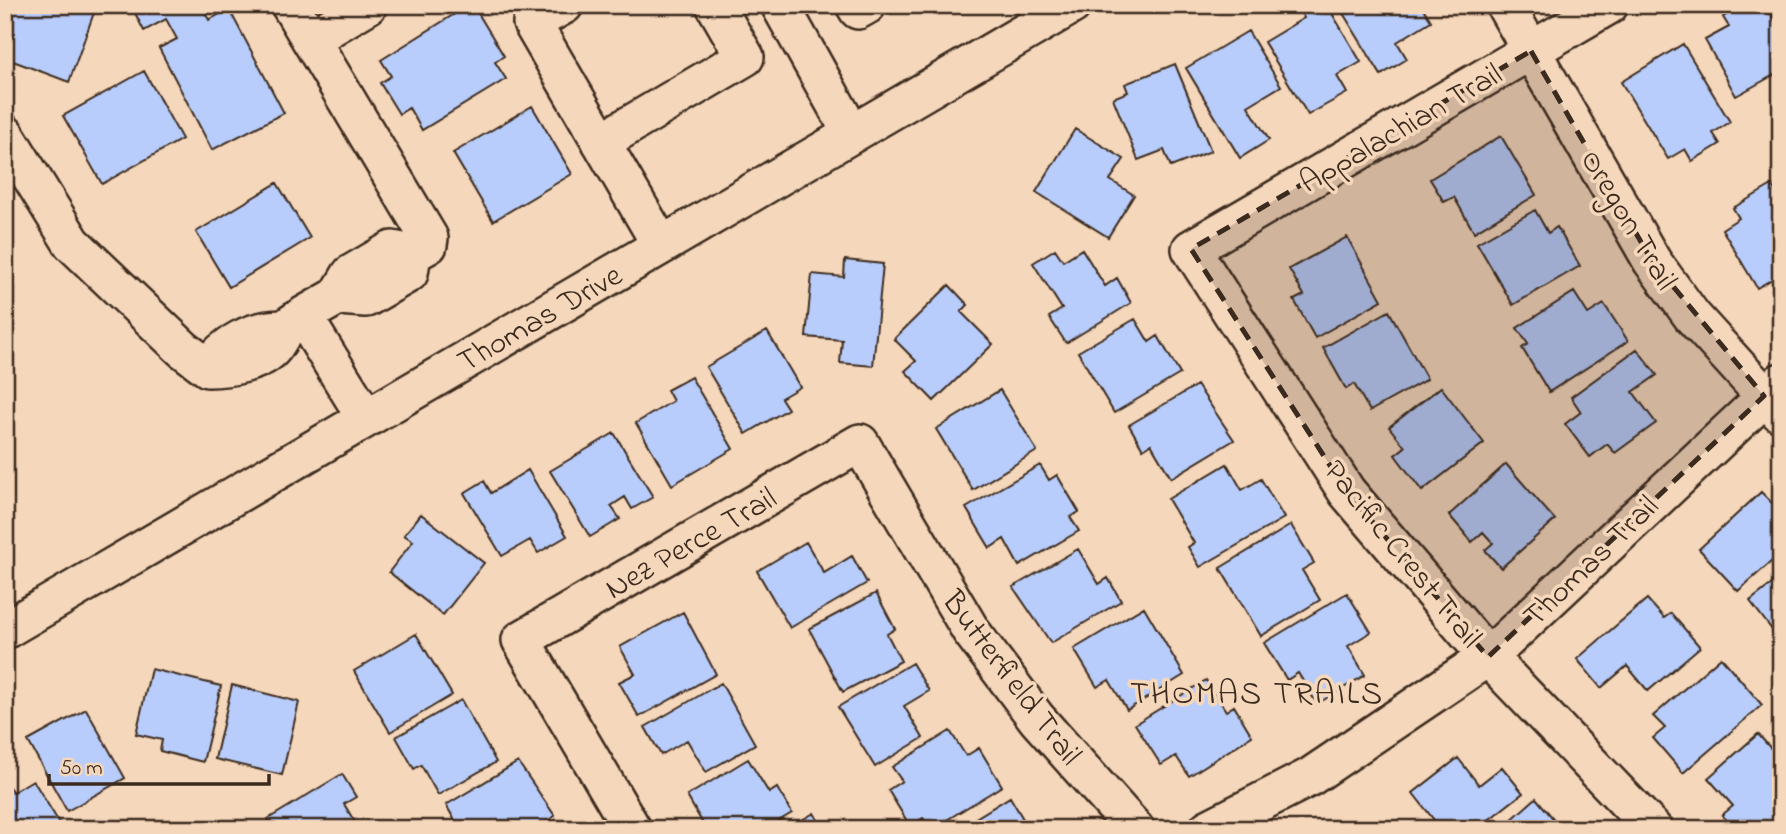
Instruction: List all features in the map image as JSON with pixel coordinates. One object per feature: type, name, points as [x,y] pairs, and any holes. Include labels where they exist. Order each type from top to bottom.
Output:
[{"type":"street","points":[[5,134],[72,243],[183,349],[208,368],[219,352],[261,329],[292,322],[338,296],[366,298],[409,273],[412,254],[428,245],[429,238],[290,5]]},
{"type":"street","points":[[311,39],[368,5]]},
{"type":"street","points":[[564,5],[532,23],[661,245]]},
{"type":"street","points":[[601,142],[745,57],[715,5]]},
{"type":"street","points":[[780,5],[852,134]]},
{"type":"street","points":[[855,5],[858,10],[867,5]]},
{"type":"street","name":"Thomas Drive","points":[[5,630],[1072,5]]},
{"type":"street","name":"Oregon Trail","points":[[1505,5],[1652,261],[1692,316],[1775,397]]},
{"type":"street","name":"Appalachian Trail","points":[[1191,250],[1609,5]]},
{"type":"street","name":"Pacific Crest Trail","points":[[1191,250],[1347,492],[1488,657],[1653,829]]},
{"type":"street","points":[[292,322],[366,418]]},
{"type":"street","name":"Thomas Trail","points":[[1208,829],[1310,776],[1488,657],[1775,397]]},
{"type":"street","name":"Nez Perce Trail","points":[[632,829],[521,640],[860,443]]},
{"type":"street","name":"Butterfield Trail","points":[[860,443],[971,631],[1037,719],[1135,829]]},
{"type":"highlighted area","points":[[1531,51],[1652,261],[1764,396],[1488,657],[1347,492],[1191,249]]},
{"type":"building","points":[[5,5],[96,7],[69,82],[5,58]]},
{"type":"building","points":[[131,5],[201,5],[209,20],[229,9],[284,113],[212,150],[159,48],[177,39],[166,19],[144,31]]},
{"type":"building","points":[[473,5],[504,56],[495,62],[506,79],[422,130],[409,108],[399,114],[380,83],[391,76],[381,60]]},
{"type":"building","points":[[1305,5],[1327,5],[1361,62],[1337,76],[1347,93],[1308,115],[1264,42],[1304,18],[1298,9]]},
{"type":"building","points":[[1338,5],[1421,5],[1431,21],[1397,42],[1407,59],[1381,75]]},
{"type":"building","points":[[1744,5],[1766,5],[1781,32],[1781,71],[1736,96],[1705,40],[1729,27],[1723,17]]},
{"type":"building","points":[[1248,31],[1281,86],[1248,106],[1269,140],[1240,158],[1186,68]]},
{"type":"building","points":[[1683,44],[1730,122],[1713,133],[1720,144],[1692,161],[1685,149],[1668,159],[1621,82]]},
{"type":"building","points":[[1175,64],[1211,151],[1171,167],[1164,150],[1138,160],[1113,98],[1128,92],[1125,84]]},
{"type":"building","points":[[144,71],[182,139],[102,184],[63,116]]},
{"type":"building","points":[[532,106],[572,174],[493,221],[453,153]]},
{"type":"building","points":[[1075,129],[1124,159],[1110,180],[1134,195],[1108,237],[1036,192]]},
{"type":"building","points":[[1501,136],[1536,195],[1474,232],[1454,197],[1444,202],[1430,179]]},
{"type":"building","points":[[277,183],[310,238],[229,287],[196,232]]},
{"type":"building","points":[[1772,185],[1781,200],[1781,274],[1757,288],[1722,229],[1739,218],[1733,208]]},
{"type":"building","points":[[1535,210],[1548,233],[1557,227],[1580,266],[1513,305],[1477,243]]},
{"type":"building","points":[[1347,237],[1382,300],[1315,338],[1294,300],[1304,295],[1289,269]]},
{"type":"building","points":[[1055,249],[1063,261],[1082,249],[1105,286],[1117,278],[1131,303],[1066,343],[1049,317],[1062,309],[1033,263]]},
{"type":"building","points":[[845,260],[883,264],[873,366],[840,363],[842,340],[806,337],[812,274],[844,277]]},
{"type":"building","points":[[949,285],[968,305],[961,312],[993,344],[934,401],[905,371],[916,361],[894,339]]},
{"type":"building","points":[[1574,292],[1588,314],[1604,304],[1628,341],[1549,392],[1522,348],[1528,344],[1517,328]]},
{"type":"building","points":[[1389,311],[1427,379],[1370,411],[1354,384],[1346,389],[1323,348]]},
{"type":"building","points":[[1135,319],[1149,342],[1158,336],[1180,374],[1114,413],[1078,352]]},
{"type":"building","points":[[767,331],[800,387],[781,398],[788,409],[746,434],[706,367]]},
{"type":"building","points":[[1637,349],[1657,375],[1633,392],[1656,423],[1615,453],[1607,444],[1590,457],[1565,424],[1581,412],[1571,397]]},
{"type":"building","points":[[691,377],[733,449],[672,485],[636,423],[673,401],[667,390]]},
{"type":"building","points":[[1197,385],[1234,440],[1171,478],[1151,444],[1143,449],[1129,425]]},
{"type":"building","points":[[1441,387],[1484,443],[1422,491],[1395,455],[1405,447],[1389,427]]},
{"type":"building","points":[[1000,390],[1037,451],[973,490],[936,429]]},
{"type":"building","points":[[614,433],[653,497],[632,509],[625,497],[611,506],[620,519],[590,537],[550,471]]},
{"type":"building","points":[[1227,464],[1242,490],[1261,479],[1284,518],[1200,567],[1188,547],[1194,543],[1168,499]]},
{"type":"building","points":[[1506,464],[1555,520],[1501,568],[1485,550],[1493,543],[1483,532],[1472,542],[1449,515]]},
{"type":"building","points":[[1040,465],[1049,480],[1057,475],[1079,512],[1070,517],[1079,531],[1019,566],[1004,539],[990,548],[966,508]]},
{"type":"building","points":[[528,470],[567,536],[538,553],[530,540],[502,556],[464,493],[484,481],[491,493]]},
{"type":"building","points":[[1761,492],[1778,509],[1781,507],[1781,553],[1738,591],[1699,549]]},
{"type":"building","points":[[421,514],[484,563],[443,615],[389,572],[413,541],[404,535]]},
{"type":"building","points":[[1291,525],[1314,563],[1302,570],[1320,600],[1261,636],[1220,568]]},
{"type":"building","points":[[806,542],[824,573],[852,556],[867,583],[790,628],[757,571]]},
{"type":"building","points":[[1078,549],[1099,584],[1108,578],[1121,601],[1051,643],[1013,587]]},
{"type":"building","points":[[1781,577],[1781,625],[1773,631],[1750,601]]},
{"type":"building","points":[[876,593],[895,629],[887,634],[901,661],[843,692],[809,629]]},
{"type":"building","points":[[1347,593],[1371,632],[1348,646],[1365,675],[1317,704],[1298,673],[1287,680],[1264,643]]},
{"type":"building","points":[[1647,599],[1664,618],[1671,613],[1700,647],[1648,691],[1627,666],[1601,688],[1577,659]]},
{"type":"building","points":[[1144,607],[1184,675],[1127,710],[1109,680],[1097,687],[1074,649]]},
{"type":"building","points":[[683,612],[716,674],[639,717],[619,682],[635,674],[620,647]]},
{"type":"building","points":[[416,634],[452,695],[390,732],[354,671]]},
{"type":"building","points":[[1721,657],[1762,705],[1683,773],[1653,738],[1665,728],[1653,716]]},
{"type":"building","points":[[912,663],[929,691],[904,706],[923,738],[875,767],[838,707]]},
{"type":"building","points":[[151,669],[221,686],[203,762],[160,751],[162,740],[136,734]]},
{"type":"building","points":[[1206,680],[1226,711],[1234,706],[1252,736],[1189,776],[1176,756],[1161,765],[1135,724]]},
{"type":"building","points":[[721,683],[755,744],[706,772],[687,740],[661,755],[645,727]]},
{"type":"building","points":[[232,685],[299,702],[282,775],[215,759]]},
{"type":"building","points":[[461,700],[496,762],[438,795],[421,765],[414,769],[396,737]]},
{"type":"building","points":[[86,709],[125,778],[67,811],[28,741]]},
{"type":"building","points":[[950,731],[966,756],[979,748],[1002,786],[932,829],[923,818],[910,826],[888,790],[902,781],[892,767]]},
{"type":"building","points":[[1758,734],[1773,751],[1777,747],[1781,751],[1781,818],[1769,829],[1735,829],[1722,815],[1733,806],[1708,778]]},
{"type":"building","points":[[1458,758],[1479,785],[1502,767],[1523,793],[1477,829],[1441,829],[1413,793]]},
{"type":"building","points":[[748,759],[769,793],[777,788],[792,813],[765,829],[706,829],[687,796]]},
{"type":"building","points":[[518,762],[555,816],[534,829],[472,829],[470,826],[460,829],[446,805]]},
{"type":"building","points":[[342,774],[356,797],[344,804],[359,829],[274,829],[268,819]]},
{"type":"building","points":[[33,780],[63,829],[5,829],[5,782],[13,792]]},
{"type":"building","points":[[1010,797],[1029,829],[958,829]]},
{"type":"building","points":[[1536,798],[1562,829],[1501,829]]},
{"type":"building","points":[[814,813],[823,829],[786,829]]},
{"type":"district","name":"THOMAS TRAILS","points":[[1257,691]]}]
